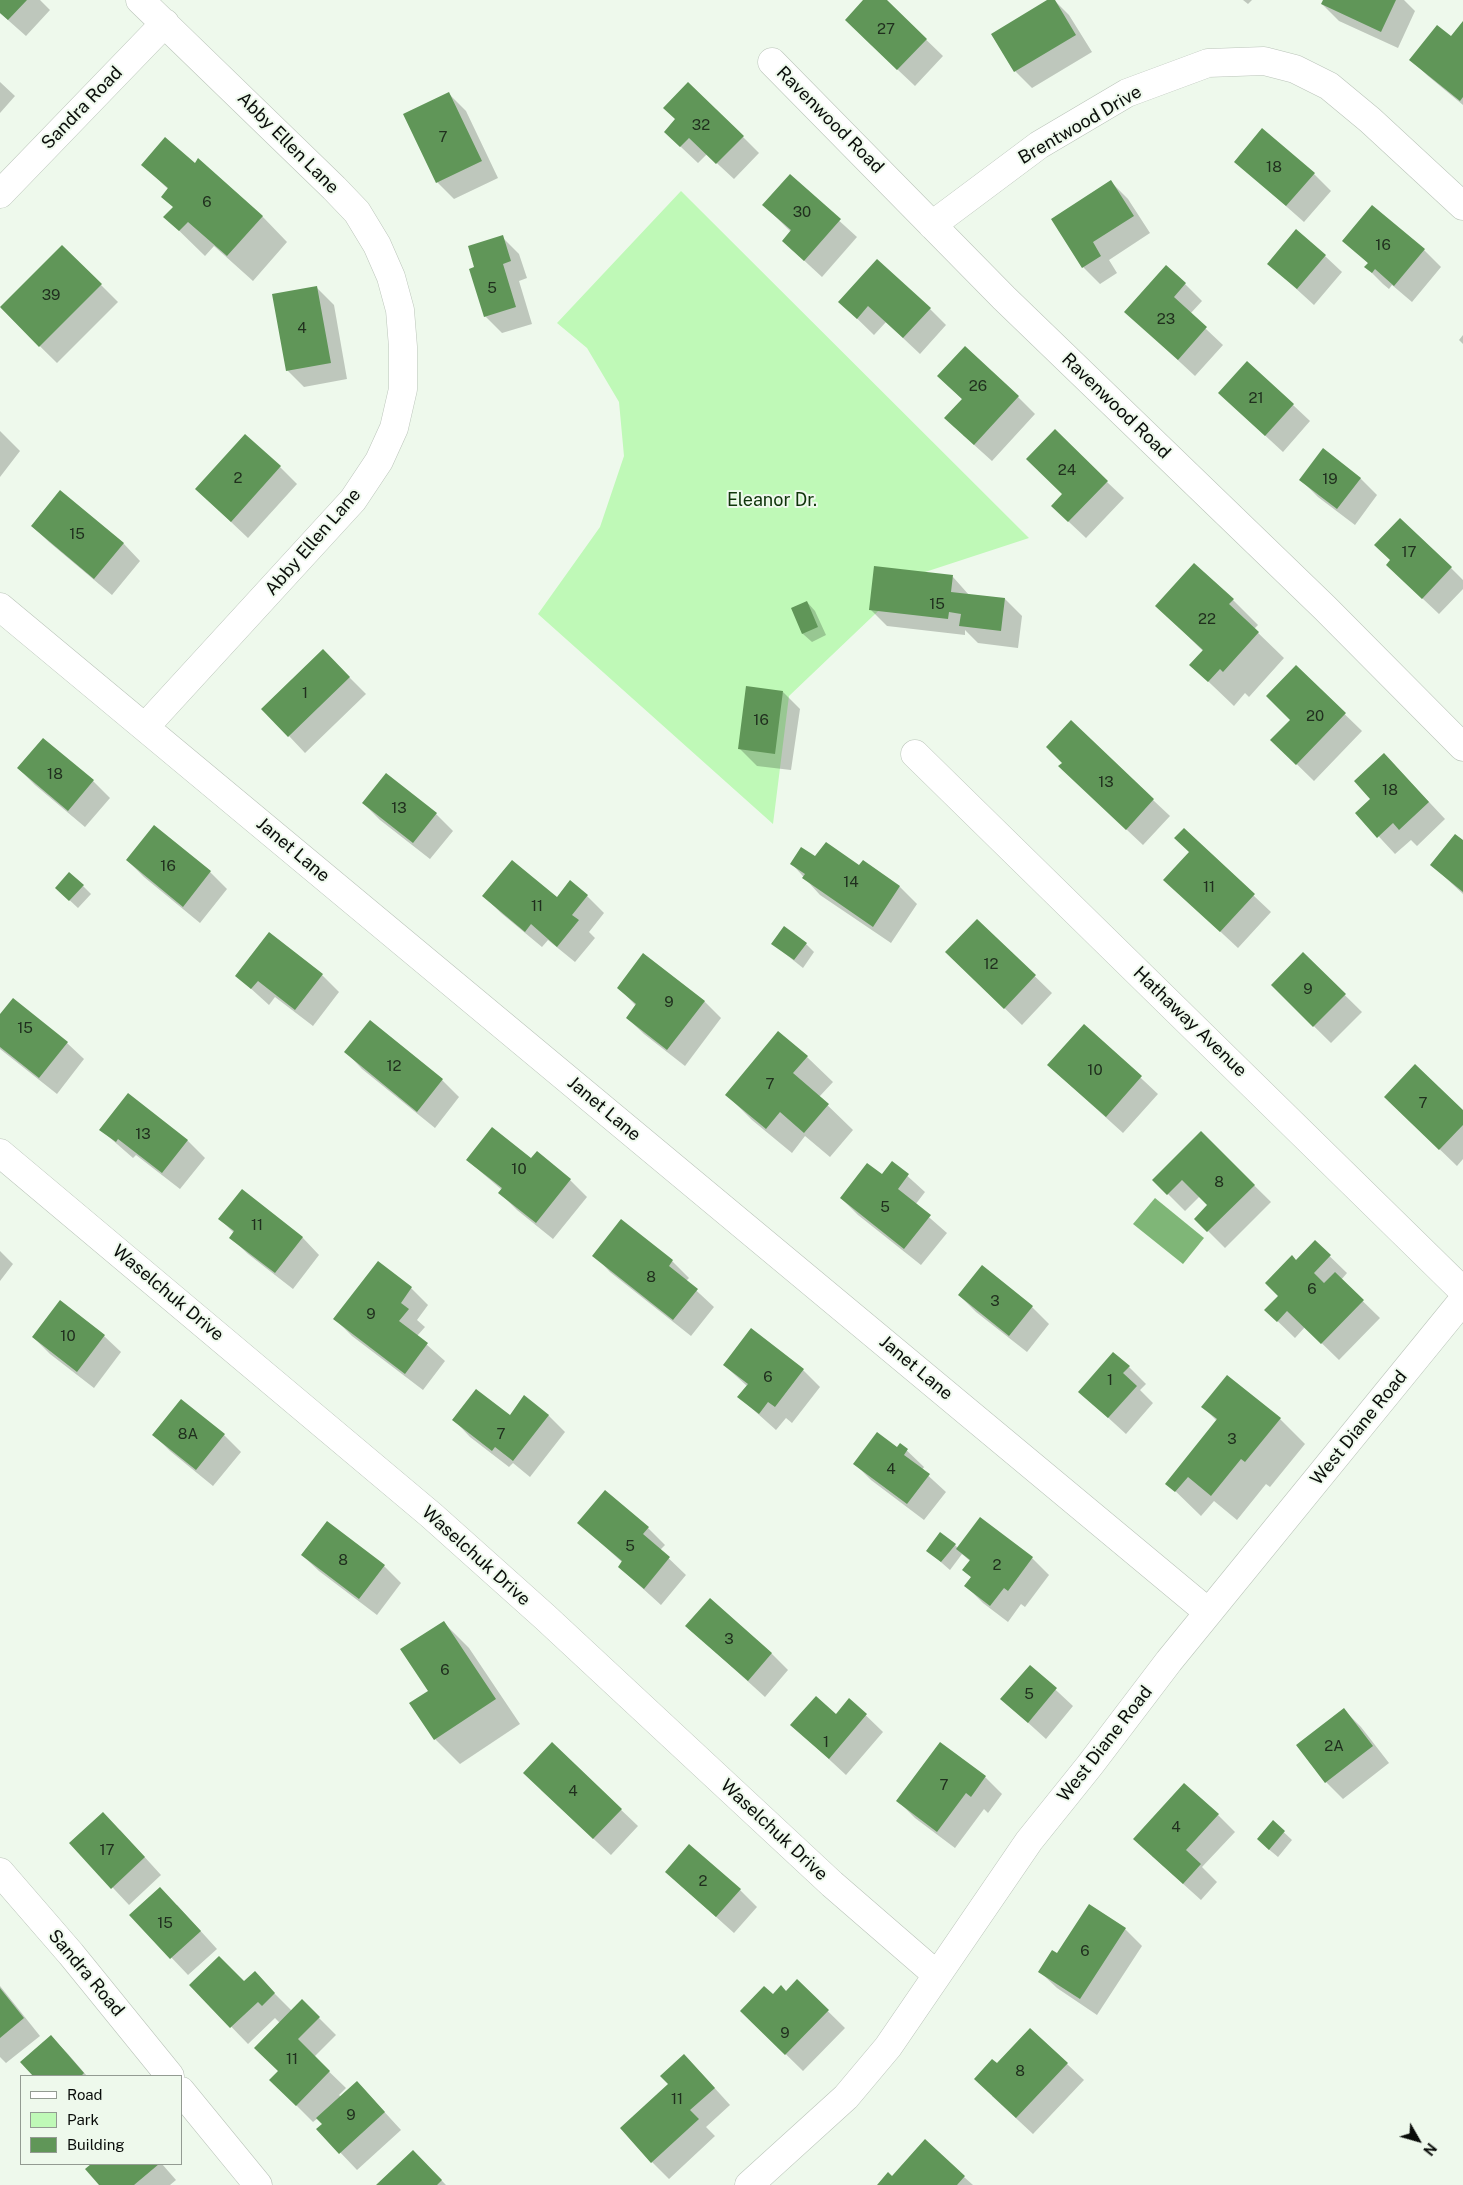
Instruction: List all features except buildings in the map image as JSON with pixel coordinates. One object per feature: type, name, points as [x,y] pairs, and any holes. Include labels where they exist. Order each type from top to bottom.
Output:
[{"type":"street","name":"Abby Ellen Lane","points":[[140,0],[165,22],[356,212],[377,246],[391,277],[400,310],[403,347],[402,389],[394,428],[379,462],[353,500],[145,727]]},
{"type":"street","name":"Sandra Road","points":[[0,194],[165,22]]},
{"type":"street","name":"Brentwood Drive","points":[[932,225],[1039,145],[1127,93],[1208,63],[1264,61],[1295,69],[1330,86],[1370,120],[1463,206]]},
{"type":"street","name":"Ravenwood Road","points":[[772,62],[1004,298],[1325,608],[1463,747]]},
{"type":"street","name":"Janet Lane","points":[[0,606],[1208,1612]]},
{"type":"street","name":"Hathaway Avenue","points":[[915,754],[1463,1291]]},
{"type":"street","name":"Waselchuk Drive","points":[[0,1153],[431,1515],[588,1656],[832,1884],[937,1975]]},
{"type":"street","name":"West Diane Road","points":[[749,2185],[846,2097],[888,2047],[1029,1841],[1208,1612],[1463,1300]]},
{"type":"street","name":"Sandra Road","points":[[0,1872],[169,2075]]},
{"type":"street","points":[[182,2092],[258,2185]]},
{"type":"green space","name":"Eleanor Dr.","points":[[681,191],[1029,538],[916,575],[789,696],[773,824],[538,614],[600,527],[624,456],[619,402],[587,348],[557,323]]},
{"type":"shaded area","points":[[1155,1198],[1204,1238],[1183,1264],[1133,1224]]}]
